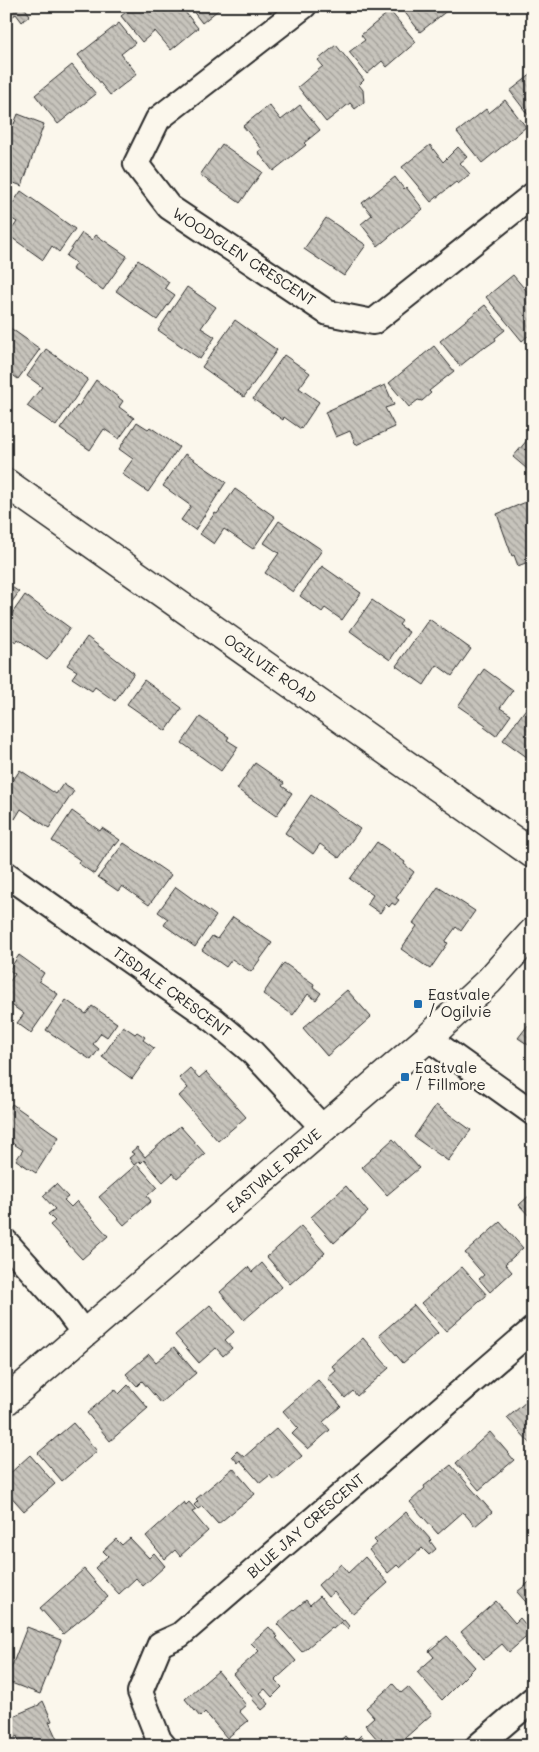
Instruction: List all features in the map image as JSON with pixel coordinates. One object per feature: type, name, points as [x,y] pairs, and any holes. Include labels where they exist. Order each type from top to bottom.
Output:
[{"type":"street","name":"WOODGLEN CRESCENT","points":[[304,6],[158,119],[136,164],[169,207],[328,313],[373,322],[533,195]]},
{"type":"street","name":"OGILVIE ROAD","points":[[6,483],[533,854]]},
{"type":"street","name":"TISDALE CRESCENT","points":[[6,874],[214,1020],[251,1051],[323,1128]]},
{"type":"street","name":"EASTVALE DRIVE","points":[[6,1401],[428,1038],[489,981],[533,932]]},
{"type":"street","points":[[428,1038],[533,1113]]},
{"type":"street","points":[[6,1242],[66,1309],[84,1333]]},
{"type":"street","name":"BLUE JAY CRESCENT","points":[[164,1746],[159,1740],[140,1692],[160,1644],[180,1635],[533,1329]]},
{"type":"street","points":[[478,1746],[533,1699]]},
{"type":"building","points":[[6,6],[25,6],[30,15],[22,22],[16,14],[6,21]]},
{"type":"building","points":[[134,6],[181,7],[198,28],[171,50],[155,31],[142,42],[121,16]]},
{"type":"building","points":[[189,6],[223,6],[202,23]]},
{"type":"building","points":[[400,6],[457,6],[450,11],[449,9],[420,32]]},
{"type":"building","points":[[390,11],[416,42],[387,67],[382,61],[367,74],[349,52],[365,40],[361,35]]},
{"type":"building","points":[[119,23],[135,43],[121,54],[137,74],[110,95],[78,55]]},
{"type":"building","points":[[336,45],[364,80],[359,85],[363,90],[364,102],[355,109],[350,103],[326,122],[298,87],[323,66],[318,60]]},
{"type":"building","points":[[72,65],[96,94],[58,124],[35,95]]},
{"type":"building","points":[[533,73],[533,120],[532,120],[510,91]]},
{"type":"building","points":[[505,100],[526,127],[482,163],[457,132],[486,109],[489,113]]},
{"type":"building","points":[[269,105],[281,120],[300,105],[320,130],[304,143],[306,145],[273,171],[258,152],[262,149],[243,126]]},
{"type":"building","points":[[18,114],[44,124],[22,186],[6,180],[6,121],[14,124]]},
{"type":"building","points":[[222,144],[262,172],[240,203],[200,175]]},
{"type":"building","points":[[430,145],[443,162],[458,147],[467,157],[460,163],[470,174],[458,184],[456,182],[431,202],[402,167]]},
{"type":"building","points":[[395,177],[404,189],[406,187],[423,209],[378,246],[361,224],[372,215],[362,203]]},
{"type":"building","points":[[21,191],[75,229],[59,252],[52,246],[43,260],[8,235],[17,222],[6,215],[6,213]]},
{"type":"building","points":[[326,218],[366,245],[344,276],[304,249]]},
{"type":"building","points":[[82,233],[92,240],[96,235],[127,256],[103,290],[72,269],[76,263],[66,256]]},
{"type":"building","points":[[138,260],[169,282],[165,288],[175,295],[157,320],[116,291]]},
{"type":"building","points":[[513,275],[529,294],[533,291],[533,332],[522,341],[486,297]]},
{"type":"building","points":[[187,287],[216,307],[201,328],[215,337],[200,359],[158,330]]},
{"type":"building","points":[[485,305],[505,330],[495,338],[496,340],[485,346],[460,366],[440,341]]},
{"type":"building","points":[[235,320],[277,350],[244,397],[202,367]]},
{"type":"building","points":[[6,325],[40,349],[18,379],[6,370]]},
{"type":"building","points":[[434,346],[454,371],[429,391],[431,393],[422,401],[418,400],[409,407],[389,383]]},
{"type":"building","points":[[46,349],[88,379],[56,426],[27,406],[42,387],[27,376]]},
{"type":"building","points":[[284,355],[310,373],[299,388],[319,402],[301,429],[284,417],[283,420],[253,399]]},
{"type":"building","points":[[96,380],[123,401],[119,407],[134,418],[119,439],[104,429],[90,450],[60,429]]},
{"type":"building","points":[[385,385],[394,405],[385,408],[395,427],[356,445],[350,431],[336,437],[325,412]]},
{"type":"building","points":[[137,422],[148,429],[150,427],[179,447],[148,492],[122,474],[133,459],[119,449]]},
{"type":"building","points":[[533,433],[533,474],[513,457]]},
{"type":"building","points":[[185,454],[226,482],[195,530],[181,520],[191,506],[163,486]]},
{"type":"building","points":[[235,489],[275,517],[253,549],[224,529],[214,544],[200,534]]},
{"type":"building","points":[[526,502],[529,507],[533,505],[533,560],[518,566],[514,555],[512,556],[497,514]]},
{"type":"building","points":[[279,521],[322,550],[293,592],[265,573],[279,553],[264,543]]},
{"type":"building","points":[[322,566],[361,593],[342,620],[325,608],[322,612],[300,596]]},
{"type":"building","points":[[6,583],[19,592],[9,606],[6,607]]},
{"type":"building","points":[[25,595],[70,628],[47,660],[18,639],[16,642],[6,636],[6,622]]},
{"type":"building","points":[[372,600],[402,621],[399,625],[409,632],[390,660],[350,631]]},
{"type":"building","points":[[429,619],[471,649],[452,676],[437,665],[424,685],[396,666]]},
{"type":"building","points":[[87,637],[134,673],[115,701],[95,687],[92,691],[72,678],[77,671],[67,665]]},
{"type":"building","points":[[484,669],[513,690],[500,708],[511,715],[496,736],[484,727],[486,725],[458,706]]},
{"type":"building","points":[[144,680],[182,708],[166,731],[127,704]]},
{"type":"building","points":[[533,699],[533,758],[531,760],[503,740]]},
{"type":"building","points":[[200,717],[229,737],[227,740],[238,747],[221,771],[182,743]]},
{"type":"building","points":[[255,763],[284,783],[282,786],[292,793],[276,816],[237,789]]},
{"type":"building","points":[[20,770],[56,794],[63,784],[74,791],[49,828],[21,809],[15,819],[6,813],[6,791]]},
{"type":"building","points":[[311,795],[360,829],[339,858],[320,844],[313,854],[285,833]]},
{"type":"building","points":[[72,811],[100,831],[102,828],[120,840],[115,846],[114,844],[94,874],[78,863],[80,860],[52,841]]},
{"type":"building","points":[[377,842],[405,862],[404,864],[414,872],[396,898],[399,900],[395,905],[392,903],[389,907],[386,904],[380,913],[367,904],[373,895],[350,879]]},
{"type":"building","points":[[124,843],[171,875],[149,905],[122,886],[118,891],[98,877]]},
{"type":"building","points":[[176,887],[216,916],[195,947],[164,925],[168,919],[158,912]]},
{"type":"building","points":[[438,887],[475,911],[461,931],[456,927],[445,942],[448,943],[430,969],[401,949],[417,926],[413,923]]},
{"type":"building","points":[[233,917],[272,943],[251,972],[232,959],[226,967],[202,950],[212,936],[217,939]]},
{"type":"building","points":[[19,955],[44,973],[39,981],[58,994],[31,1033],[17,1023],[24,1014],[6,1001],[6,986],[15,974],[9,970]]},
{"type":"building","points":[[284,963],[314,984],[313,987],[321,993],[316,1000],[308,994],[293,1015],[263,994]]},
{"type":"building","points":[[347,990],[371,1017],[327,1056],[303,1028]]},
{"type":"building","points":[[66,1000],[86,1014],[92,1006],[117,1023],[107,1037],[101,1033],[93,1044],[99,1049],[91,1060],[46,1030]]},
{"type":"building","points":[[533,1015],[533,1048],[518,1038],[532,1020],[530,1019]]},
{"type":"building","points":[[123,1026],[135,1034],[137,1032],[145,1037],[143,1040],[154,1048],[132,1079],[102,1057]]},
{"type":"building","points":[[190,1068],[199,1078],[206,1072],[246,1117],[218,1141],[179,1096],[188,1088],[179,1078]]},
{"type":"building","points":[[12,1104],[59,1137],[36,1173],[16,1160],[23,1150],[6,1139],[6,1113]]},
{"type":"building","points":[[436,1105],[471,1130],[448,1161],[414,1137]]},
{"type":"building","points":[[180,1126],[205,1154],[177,1178],[173,1173],[163,1182],[144,1160],[134,1165],[129,1158],[134,1154],[131,1152],[137,1147],[145,1157]]},
{"type":"building","points":[[393,1139],[419,1168],[387,1195],[362,1167]]},
{"type":"building","points":[[137,1164],[157,1187],[147,1196],[151,1201],[124,1225],[99,1197]]},
{"type":"building","points":[[56,1184],[68,1197],[64,1200],[71,1207],[77,1201],[108,1236],[82,1259],[50,1225],[55,1221],[48,1214],[55,1209],[43,1196]]},
{"type":"building","points":[[346,1186],[368,1212],[334,1243],[311,1217]]},
{"type":"building","points":[[533,1192],[533,1220],[519,1205]]},
{"type":"building","points":[[500,1222],[523,1248],[505,1264],[512,1272],[490,1292],[479,1279],[484,1275],[465,1253]]},
{"type":"building","points":[[301,1226],[325,1253],[290,1284],[267,1257]]},
{"type":"building","points":[[262,1263],[282,1287],[244,1320],[220,1292],[248,1267],[252,1272]]},
{"type":"building","points":[[462,1267],[487,1295],[446,1331],[421,1303]]},
{"type":"building","points":[[210,1305],[234,1332],[225,1340],[232,1348],[223,1356],[216,1348],[199,1363],[175,1335]]},
{"type":"building","points":[[414,1305],[438,1333],[403,1363],[379,1335]]},
{"type":"building","points":[[363,1338],[389,1368],[357,1396],[353,1391],[345,1398],[328,1378],[336,1371],[332,1366]]},
{"type":"building","points":[[174,1347],[196,1373],[161,1403],[142,1381],[137,1386],[126,1374],[149,1354],[156,1362]]},
{"type":"building","points":[[318,1380],[341,1406],[323,1422],[330,1430],[308,1449],[292,1434],[298,1428],[283,1411]]},
{"type":"building","points":[[128,1385],[148,1408],[110,1441],[87,1413],[115,1389],[119,1394]]},
{"type":"building","points":[[533,1396],[533,1444],[532,1445],[507,1418]]},
{"type":"building","points":[[73,1423],[97,1451],[62,1481],[38,1453]]},
{"type":"building","points":[[277,1428],[302,1456],[274,1480],[270,1475],[260,1483],[240,1460],[238,1463],[232,1456],[237,1451],[244,1457]]},
{"type":"building","points":[[490,1432],[514,1460],[479,1490],[456,1463]]},
{"type":"building","points":[[30,1455],[55,1484],[24,1511],[6,1491],[6,1477]]},
{"type":"building","points":[[451,1465],[492,1512],[475,1526],[463,1512],[438,1534],[410,1502],[425,1488],[424,1486]]},
{"type":"building","points":[[233,1468],[255,1494],[218,1524],[202,1506],[198,1509],[194,1505],[198,1501],[196,1499]]},
{"type":"building","points":[[184,1502],[186,1505],[189,1502],[196,1510],[192,1512],[208,1531],[180,1556],[175,1550],[165,1559],[146,1536]]},
{"type":"building","points":[[406,1512],[431,1540],[436,1549],[429,1555],[422,1548],[400,1568],[397,1565],[388,1573],[369,1550],[377,1543],[374,1540]]},
{"type":"building","points":[[130,1538],[149,1558],[154,1553],[165,1566],[143,1586],[136,1578],[119,1594],[95,1568],[108,1556],[103,1551],[116,1539],[122,1545]]},
{"type":"building","points":[[365,1557],[388,1583],[353,1614],[334,1592],[328,1597],[318,1585],[341,1564],[348,1573]]},
{"type":"building","points":[[84,1569],[108,1597],[63,1634],[40,1608]]},
{"type":"building","points":[[533,1579],[533,1610],[517,1592]]},
{"type":"building","points":[[320,1596],[342,1621],[344,1620],[349,1626],[347,1629],[341,1622],[333,1629],[332,1627],[302,1652],[277,1624],[306,1600],[310,1605]]},
{"type":"building","points":[[496,1601],[515,1623],[520,1618],[532,1632],[509,1652],[502,1644],[484,1659],[461,1632]]},
{"type":"building","points":[[27,1627],[61,1640],[40,1694],[6,1681]]},
{"type":"building","points":[[269,1627],[296,1661],[275,1680],[282,1687],[272,1697],[265,1689],[260,1693],[269,1704],[262,1710],[233,1674],[259,1651],[251,1643]]},
{"type":"building","points":[[447,1636],[475,1667],[442,1700],[417,1672],[434,1657],[429,1651]]},
{"type":"building","points":[[218,1671],[246,1705],[239,1711],[248,1721],[227,1738],[205,1712],[200,1717],[185,1699]]},
{"type":"building","points":[[393,1684],[401,1693],[408,1687],[432,1714],[396,1746],[383,1746],[365,1725],[374,1717],[366,1708]]},
{"type":"building","points":[[43,1701],[52,1721],[49,1722],[60,1746],[21,1746],[17,1736],[14,1738],[6,1719],[39,1705]]},
{"type":"building","points":[[361,1735],[370,1746],[334,1746],[345,1736],[352,1744]]},
{"type":"place","name":"Eastvale / Ogilvie","points":[[418,1004]]},
{"type":"place","name":"Eastvale / Fillmore","points":[[405,1077]]}]
